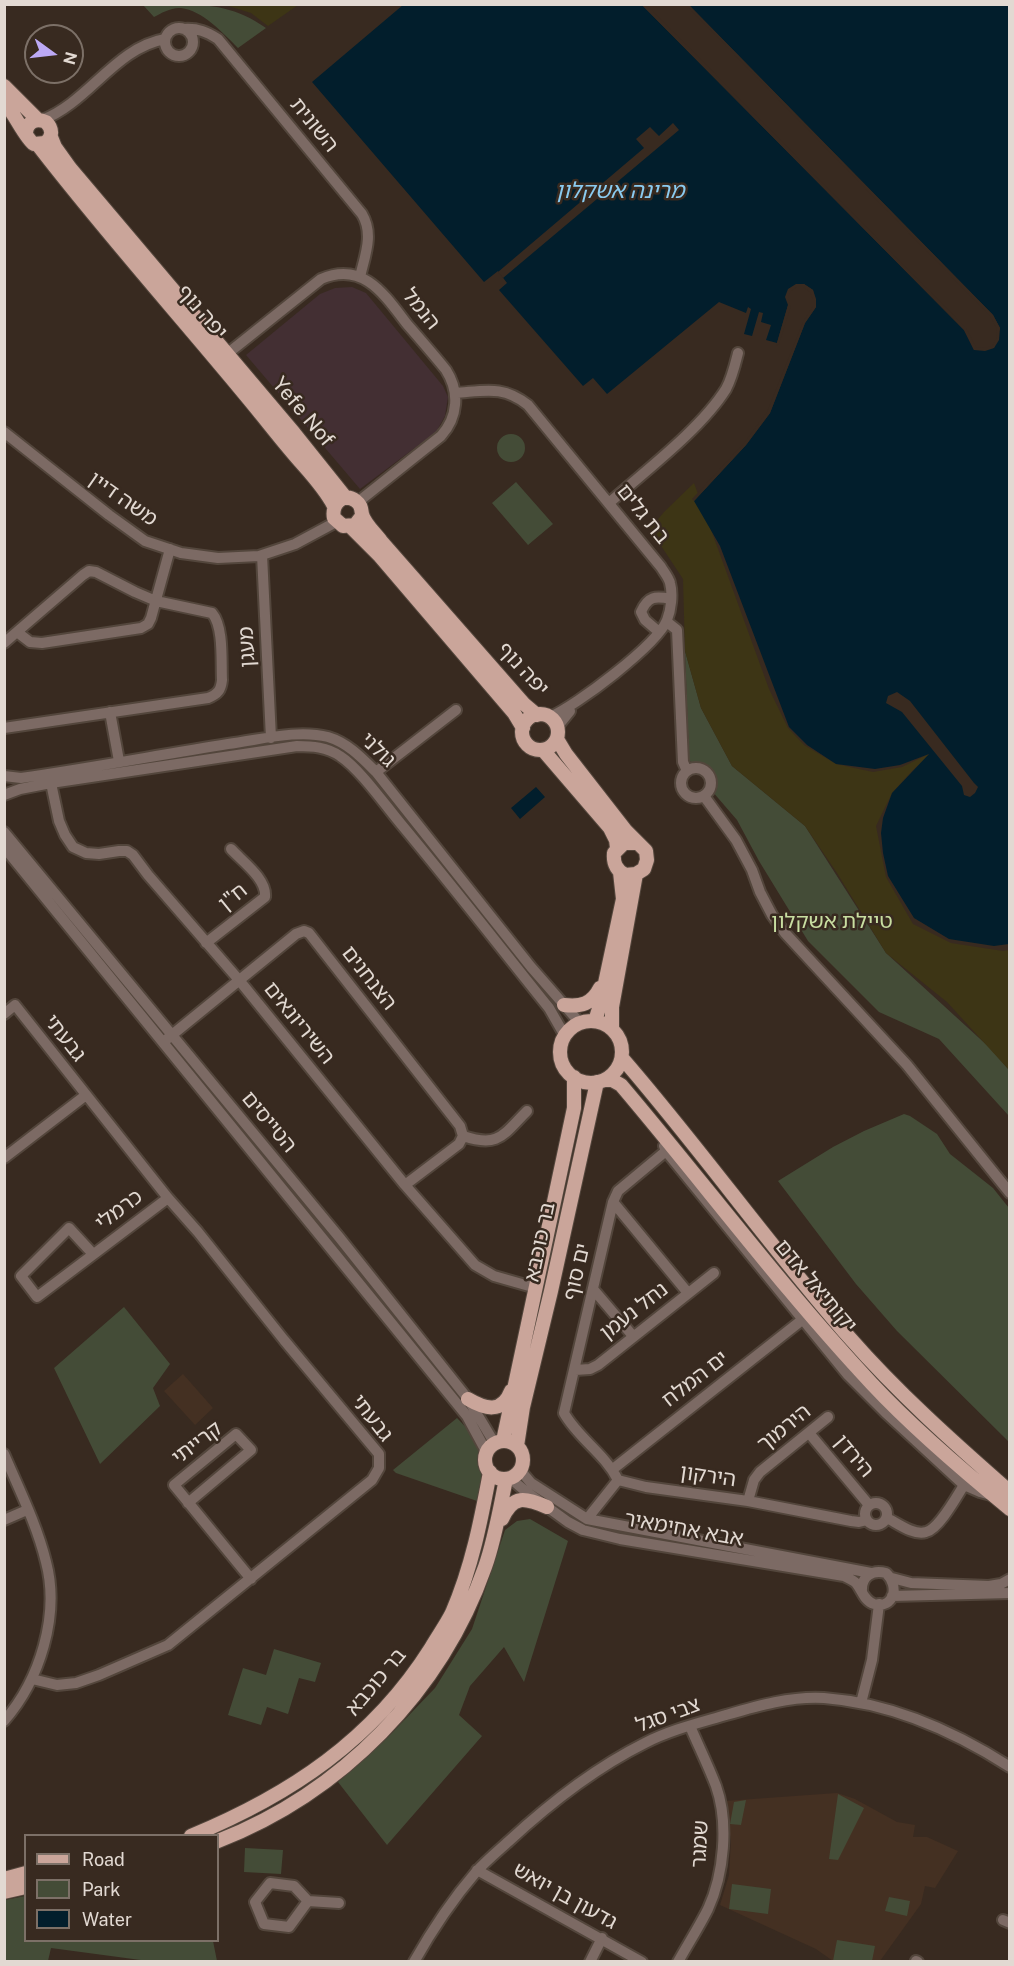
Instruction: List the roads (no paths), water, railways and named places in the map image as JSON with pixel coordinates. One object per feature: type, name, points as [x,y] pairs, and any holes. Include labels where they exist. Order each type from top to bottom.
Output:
[{"type":"main road","name":"יפה נוף","points":[[4,86],[45,127],[55,147],[70,168],[227,354]]},
{"type":"main road","points":[[4,102],[30,142],[38,145],[45,143],[45,127],[30,123],[26,134]]},
{"type":"main road","name":"יפה נוף","points":[[38,145],[108,235],[225,370],[293,453],[327,491],[350,505],[524,704],[550,724],[566,754],[637,843]]},
{"type":"main road","name":"Yefe Nof","points":[[227,354],[350,505]]},
{"type":"main road","name":"יפה נוף","points":[[350,505],[333,514],[336,522],[351,527],[386,563],[514,713],[523,728]]},
{"type":"main road","points":[[350,505],[358,523],[351,527]]},
{"type":"main road","points":[[528,719],[550,724],[549,748],[535,749],[527,744],[523,737],[523,728],[528,719]]},
{"type":"main road","points":[[543,750],[610,828],[616,840],[617,848],[613,858],[616,868],[625,875],[636,874],[644,868],[647,860],[646,851],[637,843],[624,843],[617,848]]},
{"type":"main road","points":[[595,1021],[623,898],[620,872]]},
{"type":"main road","points":[[612,1028],[612,1007],[636,874]]},
{"type":"main road","points":[[564,1005],[580,1006],[592,1000],[607,972]]},
{"type":"main road","points":[[595,1021],[605,1024],[612,1028],[620,1040],[622,1058],[616,1070],[601,1081],[586,1083],[574,1077],[564,1067],[561,1058],[561,1044],[571,1028],[580,1023],[595,1021]]},
{"type":"main road","name":"יקותיאל אדם","points":[[622,1058],[850,1338],[893,1385],[1010,1492]]},
{"type":"main road","name":"בר כוכבא","points":[[495,1446],[519,1373],[574,1108],[574,1077]]},
{"type":"main road","name":"יקותיאל אדם","points":[[601,1081],[612,1080],[621,1085],[819,1325],[873,1385],[935,1446],[1010,1509]]},
{"type":"main road","name":"בר כוכבא","points":[[517,1446],[523,1407],[601,1081]]},
{"type":"main road","points":[[468,1399],[487,1408],[502,1405],[509,1397],[519,1373]]},
{"type":"main road","points":[[510,1442],[517,1446],[523,1458],[512,1476],[497,1477],[490,1472],[486,1462],[495,1446],[510,1442]]},
{"type":"main road","name":"בר כוכבא","points":[[196,1834],[280,1794],[309,1775],[345,1748],[401,1691],[451,1614],[474,1553],[490,1472]]},
{"type":"main road","name":"בר כוכבא","points":[[219,1841],[278,1812],[315,1790],[383,1731],[413,1699],[436,1668],[464,1620],[486,1566],[512,1476]]},
{"type":"main road","points":[[493,1540],[510,1504],[515,1501],[530,1500],[547,1507]]},
{"type":"main road","points":[[4,1879],[24,1874]]},
{"type":"main road","points":[[4,1892],[24,1887]]},
{"type":"street","points":[[184,28],[191,34],[193,41],[188,53],[178,56],[166,48],[165,39],[172,29],[184,28]]},
{"type":"street","name":"השונית","points":[[184,28],[194,28],[218,39],[362,214],[367,222],[369,234],[360,277]]},
{"type":"street","points":[[45,127],[133,51],[151,42],[165,39]]},
{"type":"street","points":[[225,370],[227,354],[321,279],[339,274],[360,277]]},
{"type":"street","name":"הנמל","points":[[360,277],[379,289],[440,362],[451,378],[455,393]]},
{"type":"street","points":[[609,503],[691,430],[714,405],[726,388],[738,354]]},
{"type":"street","name":"בת גלים","points":[[455,393],[494,390],[509,393],[528,405],[662,567],[670,583],[671,605],[667,622],[649,645],[550,724]]},
{"type":"street","points":[[350,505],[441,436],[451,423],[455,393]]},
{"type":"street","name":"משה דיין","points":[[4,432],[109,516],[145,541],[181,553],[218,558],[262,555],[295,544],[336,522]]},
{"type":"street","points":[[17,632],[30,642],[42,643],[141,628],[152,618],[170,549]]},
{"type":"street","name":"מעגן","points":[[262,555],[271,738]]},
{"type":"street","points":[[4,643],[89,571],[102,574],[156,601],[212,613],[217,618],[219,628],[222,669],[221,687],[216,694],[208,698],[4,728]]},
{"type":"street","points":[[659,632],[645,620],[641,612],[645,602],[651,598],[671,599]]},
{"type":"street","points":[[667,622],[677,630],[683,762],[687,771]]},
{"type":"street","points":[[376,772],[456,710]]},
{"type":"street","points":[[110,712],[119,761]]},
{"type":"street","name":"גולני","points":[[4,776],[21,778],[271,738],[308,735],[328,737],[355,752],[376,772],[516,949],[580,1023]]},
{"type":"street","name":"גולני","points":[[4,795],[20,789],[51,783],[297,746],[328,749],[340,755],[351,765],[381,800],[535,990],[549,1008],[565,1036]]},
{"type":"street","points":[[695,768],[708,774],[711,784],[704,796],[689,797],[682,790],[681,780],[687,771],[695,768]]},
{"type":"street","name":"השיריונאים","points":[[51,783],[59,821],[73,847],[86,853],[127,851],[133,855],[239,980],[405,1185],[474,1265],[494,1276],[536,1288]]},
{"type":"street","points":[[704,796],[736,840],[772,915],[785,933],[907,1065],[1010,1193]]},
{"type":"street","name":"הטייסים","points":[[4,832],[339,1237],[468,1399],[495,1446]]},
{"type":"street","name":"הטייסים","points":[[4,847],[467,1416],[495,1446]]},
{"type":"street","name":"ח\"ן","points":[[206,943],[265,897],[266,889],[231,849]]},
{"type":"street","name":"הצנחנים","points":[[162,1042],[296,934],[304,931],[309,933],[460,1126],[463,1136]]},
{"type":"street","name":"גבעתי","points":[[4,1014],[15,1005],[168,1198],[379,1454],[379,1468],[372,1480],[168,1645],[76,1683],[57,1685],[32,1679]]},
{"type":"street","points":[[4,1158],[86,1095]]},
{"type":"street","points":[[405,1185],[459,1144],[463,1136],[490,1141],[502,1136],[527,1111]]},
{"type":"street","points":[[654,1124],[666,1151],[848,1375],[964,1485],[994,1496]]},
{"type":"street","name":"ים סוף","points":[[612,1469],[570,1423],[564,1413],[613,1202],[618,1191],[666,1151]]},
{"type":"street","name":"כרמלי","points":[[93,1254],[69,1228],[21,1276],[37,1297],[168,1198]]},
{"type":"street","points":[[613,1202],[688,1293]]},
{"type":"street","name":"נחל נעמן","points":[[575,1370],[590,1369],[714,1273]]},
{"type":"street","points":[[593,1289],[633,1336]]},
{"type":"street","name":"ים המלח","points":[[612,1469],[802,1320]]},
{"type":"street","name":"הירמוך","points":[[748,1501],[754,1480],[760,1472],[828,1417]]},
{"type":"street","name":"הירדן","points":[[809,1433],[869,1505]]},
{"type":"street","name":"קרייתי","points":[[188,1503],[251,1450],[236,1434],[174,1485],[188,1503],[251,1580]]},
{"type":"street","points":[[4,1454],[34,1525],[47,1563],[51,1590],[44,1645],[32,1679],[16,1707],[4,1721]]},
{"type":"street","points":[[587,1519],[618,1480],[612,1469]]},
{"type":"street","name":"אבא אחימאיר","points":[[512,1476],[524,1490],[583,1530],[620,1539],[844,1576],[855,1582],[862,1591]]},
{"type":"street","name":"אבא אחימאיר","points":[[512,1476],[531,1483],[587,1519],[871,1573]]},
{"type":"street","name":"הירקון","points":[[618,1480],[646,1487],[748,1501],[851,1521],[867,1520]]},
{"type":"street","points":[[886,1518],[915,1532],[927,1532],[936,1525],[964,1485]]},
{"type":"street","points":[[876,1502],[882,1504],[886,1509],[886,1518],[882,1524],[875,1525],[867,1520],[866,1510],[869,1505],[876,1502]]},
{"type":"street","points":[[4,1520],[27,1510]]},
{"type":"street","points":[[891,1578],[894,1586],[892,1596],[886,1602],[879,1604],[869,1601],[862,1591],[864,1580],[871,1573],[880,1572],[891,1578],[911,1583],[989,1586],[1001,1584],[1010,1579]]},
{"type":"street","points":[[892,1596],[1010,1593]]},
{"type":"street","points":[[861,1703],[872,1660],[879,1604]]},
{"type":"street","name":"צבי סגל","points":[[414,1962],[438,1921],[477,1870],[522,1829],[610,1761],[647,1742],[690,1726],[758,1706],[805,1698],[824,1698],[861,1703],[945,1729],[1010,1767]]},
{"type":"street","name":"שמגר","points":[[678,1962],[709,1906],[718,1878],[723,1834],[716,1787],[690,1726]]},
{"type":"street","name":"גדעון בן יואש","points":[[477,1870],[641,1960]]},
{"type":"street","points":[[308,1901],[289,1927],[264,1924],[255,1902],[270,1883],[294,1886],[308,1901],[339,1903]]},
{"type":"street","points":[[590,1962],[602,1938]]},
{"type":"water","name":"מרינה אשקלון","points":[[403,5],[642,5],[964,330],[974,350],[994,348],[1000,328],[993,315],[689,5],[1009,5],[1009,944],[994,946],[949,939],[914,918],[888,876],[881,833],[883,818],[892,793],[929,754],[900,765],[875,769],[836,764],[807,745],[789,727],[720,546],[694,501],[746,445],[770,413],[805,323],[816,307],[813,290],[804,284],[788,290],[788,305],[777,343],[766,340],[771,325],[761,322],[763,313],[759,312],[752,336],[744,334],[751,309],[748,307],[746,313],[719,302],[607,394],[593,378],[583,386],[499,290],[507,283],[498,271],[484,282],[312,82]]},
{"type":"water","points":[[536,787],[545,797],[520,819],[511,808]]},
{"type":"park label","name":"טיילת אשקלון","points":[[832,922]]}]
